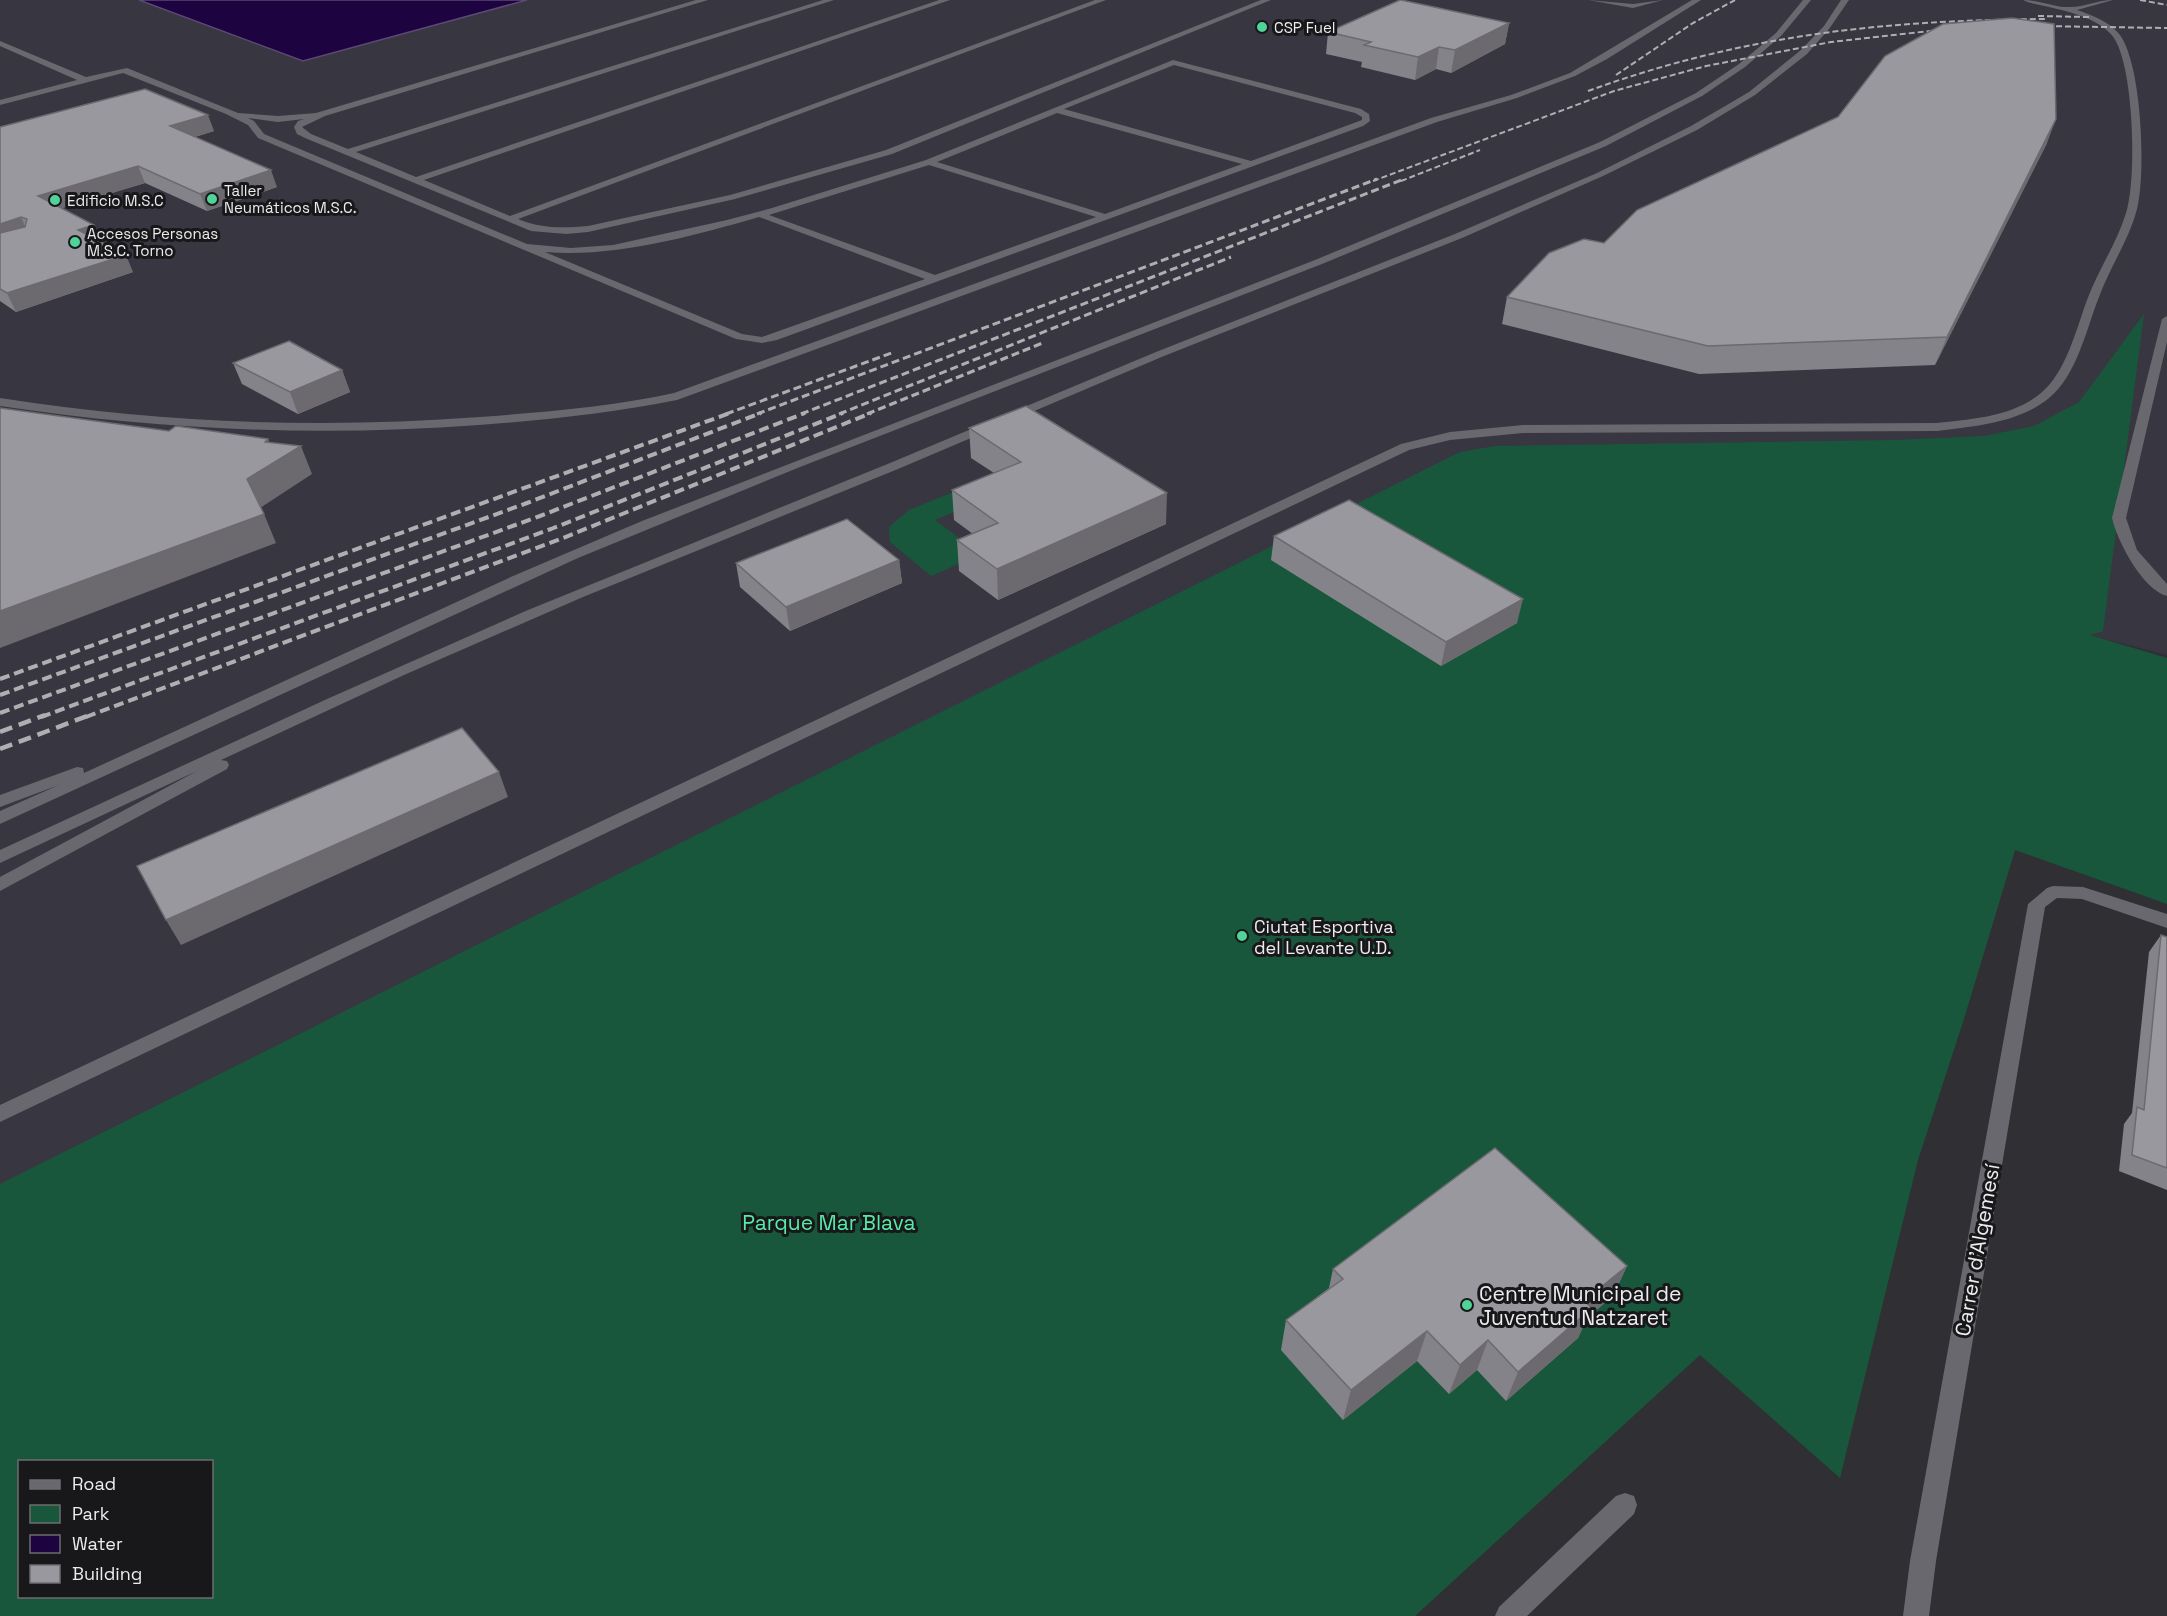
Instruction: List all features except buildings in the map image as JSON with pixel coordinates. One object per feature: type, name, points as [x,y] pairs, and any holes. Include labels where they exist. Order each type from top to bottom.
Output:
[{"type":"street","points":[[704,0],[322,114],[301,123],[298,128],[300,132],[534,229],[551,231],[588,229],[720,200],[824,172],[933,136],[1266,0]]},
{"type":"street","points":[[348,152],[830,0]]},
{"type":"street","points":[[416,180],[946,0]]},
{"type":"street","points":[[510,219],[1102,0]]},
{"type":"street","points":[[1592,0],[1633,6],[1659,0]]},
{"type":"street","points":[[0,402],[191,425],[370,428],[573,413],[640,404],[676,396],[1434,120],[1556,81],[1592,64],[1670,14],[1697,0]]},
{"type":"street","points":[[0,818],[227,716],[569,556],[778,471],[1340,255],[1604,142],[1647,122],[1737,69],[1776,37],[1798,14],[1807,0]]},
{"type":"street","points":[[0,857],[379,680],[536,611],[917,457],[1121,370],[1522,210],[1668,141],[1751,94],[1806,51],[1831,22],[1845,0]]},
{"type":"street","points":[[0,1114],[1405,447],[1450,436],[1523,429],[1937,427],[2006,415],[2037,401],[2047,394],[2065,368],[2133,203],[2136,183],[2135,114],[2130,78],[2120,41],[2104,26],[2068,10],[2027,0]]},
{"type":"street","points":[[2068,10],[2109,0]]},
{"type":"street","points":[[0,43],[85,80]]},
{"type":"street","points":[[0,103],[124,70],[229,112],[251,123],[261,136],[525,247],[740,337],[750,339],[773,338],[1360,124],[1366,121],[1366,116],[1358,111],[1173,62],[929,162],[759,214],[613,248],[571,251],[525,247]]},
{"type":"street","points":[[1057,110],[1252,164]]},
{"type":"street","points":[[229,112],[278,119],[322,114]]},
{"type":"street","points":[[929,162],[1105,217]]},
{"type":"street","points":[[759,214],[766,219],[935,279]]},
{"type":"street","points":[[2167,319],[2119,518],[2126,545],[2152,578],[2167,592]]},
{"type":"street","points":[[0,885],[379,680]]},
{"type":"street","points":[[0,801],[227,716]]},
{"type":"street","name":"Carrer d'Algemesí","points":[[1917,1616],[1923,1561],[2037,904],[2053,892],[2083,893],[2167,921]]},
{"type":"street","points":[[1508,1616],[1625,1505]]},
{"type":"shaded area","points":[[0,0],[139,0],[303,61],[527,0],[2167,0],[2167,655],[2089,635],[2015,850],[1963,1022],[0,1194]]},
{"type":"green space","name":"Parque Mar Blava","points":[[2144,314],[2103,631],[2090,635],[2167,658],[2167,904],[2015,850],[1918,1160],[1840,1478],[1700,1355],[1415,1616],[0,1616],[0,1184],[1460,452],[1495,446],[1894,440],[1984,436],[2034,426],[2079,402]]},
{"type":"green space","points":[[988,478],[1006,490],[935,520],[981,554],[931,576],[890,542],[889,527],[909,510]]},
{"type":"water","points":[[139,0],[527,0],[303,61]]},
{"type":"railway","points":[[1616,75],[1693,23],[1735,0]]},
{"type":"railway","points":[[2140,0],[2167,5]]},
{"type":"railway","points":[[2038,16],[2089,17]]},
{"type":"railway","points":[[1588,91],[1702,56],[1814,34],[1928,23],[2047,19]]},
{"type":"railway","points":[[2038,26],[2167,28]]},
{"type":"railway","points":[[1373,181],[1614,91],[1706,66],[1831,42],[1948,29]]},
{"type":"railway","points":[[1401,181],[1480,150]]},
{"type":"railway","points":[[757,414],[1377,179]]},
{"type":"railway","points":[[801,414],[1404,179]]},
{"type":"railway","points":[[839,414],[1231,257]]},
{"type":"railway","points":[[867,414],[1045,342]]},
{"type":"railway","points":[[726,414],[894,352]]},
{"type":"railway","points":[[0,679],[730,413]]},
{"type":"railway","points":[[0,695],[527,503],[761,413]]},
{"type":"railway","points":[[0,713],[540,516],[805,413]]},
{"type":"railway","points":[[41,717],[551,529],[843,413]]},
{"type":"railway","points":[[86,717],[563,538],[871,413]]},
{"type":"railway","points":[[0,732],[45,715]]},
{"type":"railway","points":[[0,749],[90,715]]},
{"type":"place","name":"CSP Fuel","points":[[1262,27]]},
{"type":"place","name":"Taller Neumáticos M.S.C.","points":[[212,199]]},
{"type":"place","name":"Edificio M.S.C","points":[[55,200]]},
{"type":"place","name":"Accesos Personas M.S.C. Torno","points":[[75,242]]},
{"type":"place","name":"Ciutat Esportiva del Levante U.D.","points":[[1242,936]]},
{"type":"place","name":"Centre Municipal de Juventud Natzaret","points":[[1467,1305]]}]
